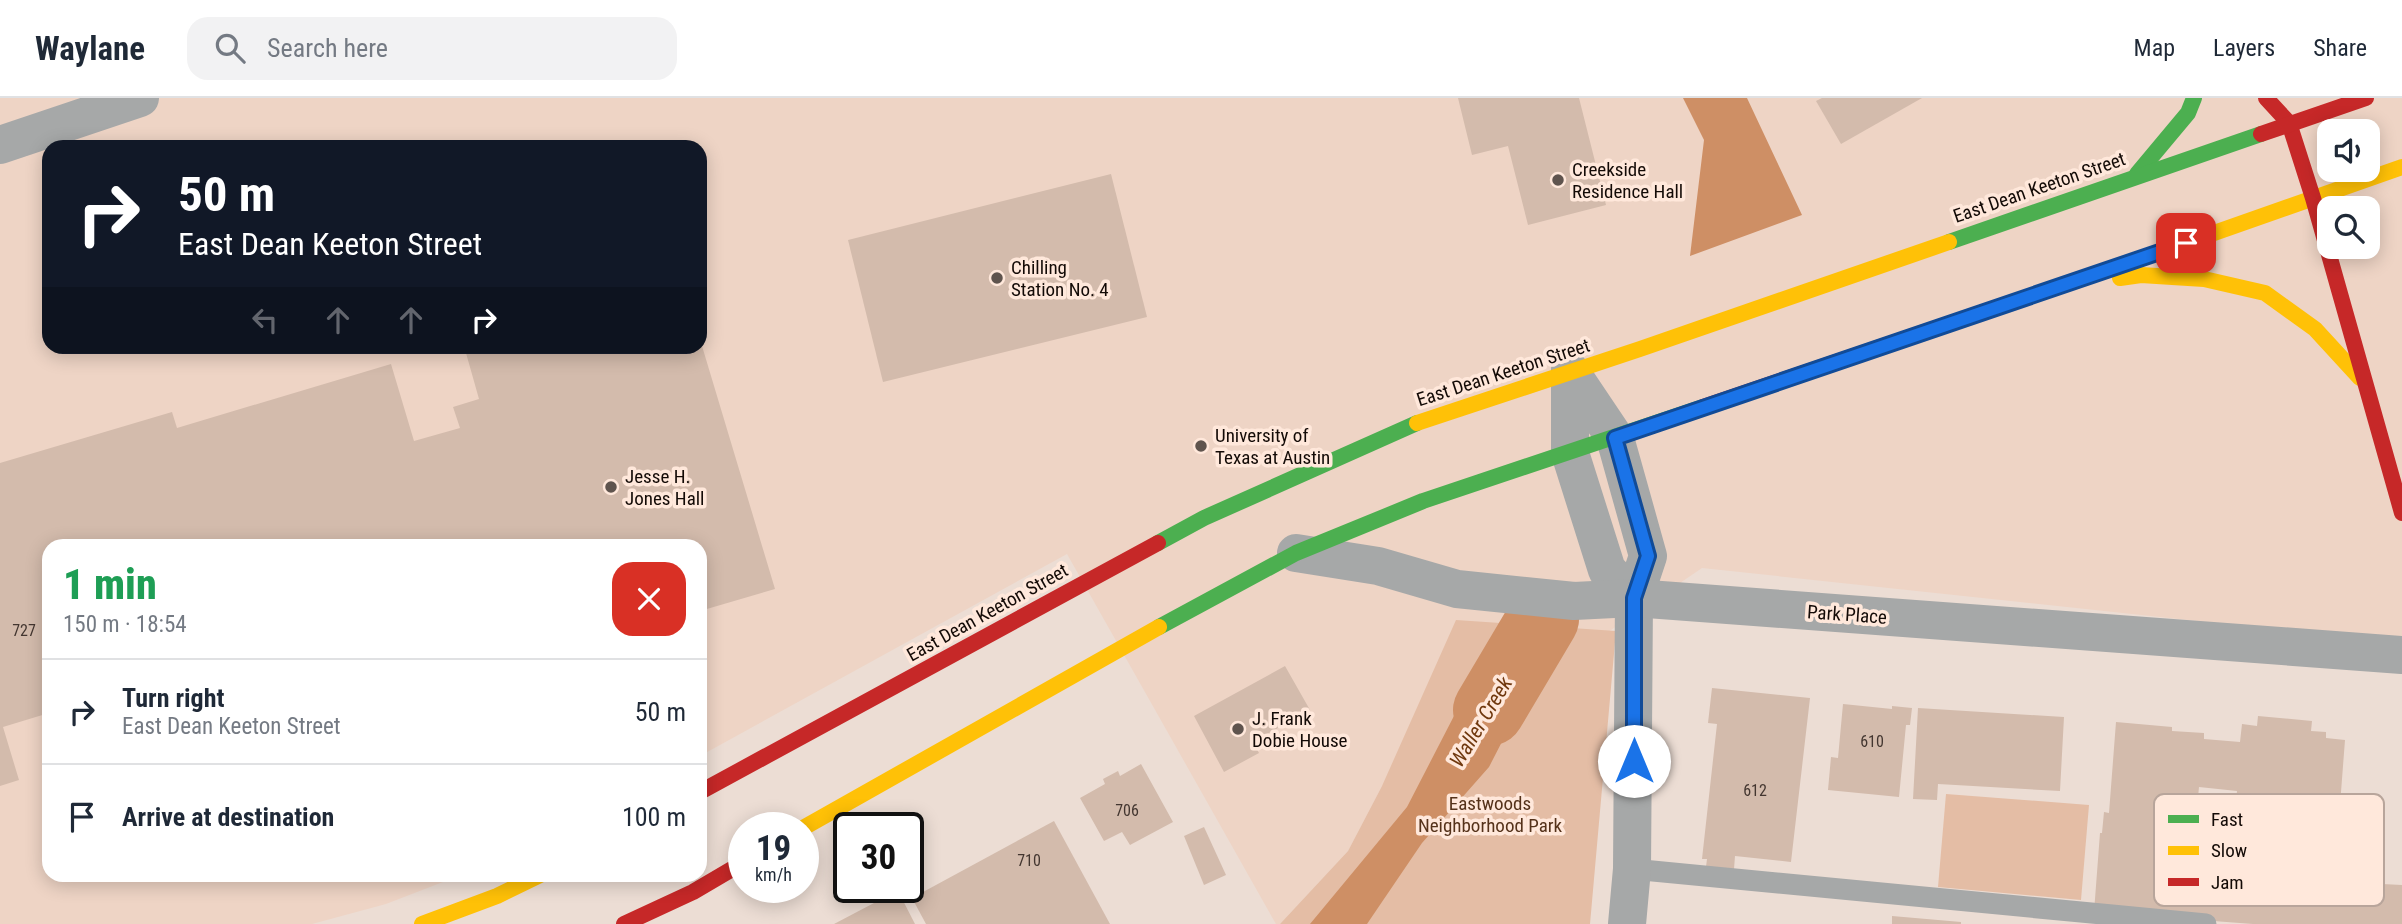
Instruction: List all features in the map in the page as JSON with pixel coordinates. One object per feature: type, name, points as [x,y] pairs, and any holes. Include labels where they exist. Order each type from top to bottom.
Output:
[{"type":"main road","points":[[2135,176],[2188,113],[2194,98]]},
{"type":"main road","points":[[2266,98],[2289,123],[2313,198],[2402,513]]},
{"type":"main road","points":[[2289,123],[2294,98]]},
{"type":"main road","name":"East Dean Keeton Street","points":[[707,788],[1204,518],[1403,427],[2366,98]]},
{"type":"main road","points":[[819,819],[1107,655],[1296,553],[1423,501],[2062,287],[2402,167]]},
{"type":"main road","points":[[2062,287],[2141,275],[2204,279],[2265,293],[2315,329],[2366,386]]},
{"type":"main road","points":[[624,924],[728,871]]},
{"type":"main road","points":[[422,924],[497,896],[526,882]]},
{"type":"street","points":[[0,145],[141,98]]},
{"type":"street","points":[[1570,371],[1615,438],[1648,556],[1634,598],[1632,869],[1626,924]]},
{"type":"street","points":[[1570,371],[1570,453],[1607,570],[1634,598]]},
{"type":"street","name":"Park Place","points":[[1296,553],[1378,566],[1457,589],[1574,601],[1634,598],[2402,655]]},
{"type":"lane","points":[[1632,869],[2206,924]]},
{"type":"shaded area","name":"University of Texas at Austin","points":[[0,98],[2402,98],[2402,643],[1702,568],[1382,786],[1348,851],[1280,924],[1276,924],[1067,554],[707,752],[707,539],[42,539],[42,882],[443,882],[386,904],[312,924],[0,924]]},
{"type":"green space","name":"Eastwoods Neighborhood Park","points":[[1456,620],[1616,631],[1590,924],[1280,924],[1348,851],[1382,786]]},
{"type":"green space","points":[[1946,794],[2089,805],[2081,900],[1938,887]]},
{"type":"water","points":[[1683,98],[1747,98],[1802,215],[1690,256],[1704,140]]},
{"type":"water","points":[[1502,623],[1561,627],[1489,767],[1422,843],[1367,924],[1310,924],[1407,807]]},
{"type":"building","name":"Creekside Residence Hall","points":[[1458,98],[1579,98],[1606,205],[1528,225],[1508,146],[1472,155]]},
{"type":"building","points":[[1822,98],[1922,98],[1841,144],[1816,101]]},
{"type":"building","name":"Chilling Station No. 4","points":[[1111,174],[1147,317],[883,382],[848,240]]},
{"type":"building","points":[[466,354],[704,354],[775,589],[707,609],[707,539],[42,539],[42,715],[3,727],[19,780],[0,786],[0,463],[172,412],[177,428],[391,364],[414,441],[460,428],[453,407],[479,399]]},
{"type":"building","name":"J. Frank Dobie House","points":[[1285,666],[1310,710],[1253,742],[1259,753],[1224,772],[1194,716]]},
{"type":"building","points":[[1712,688],[1810,698],[1791,862],[1735,856],[1734,869],[1706,867],[1707,859],[1702,859],[1717,724],[1708,723]]},
{"type":"building","points":[[1843,704],[1892,709],[1892,706],[1912,708],[1910,725],[1906,725],[1899,797],[1828,790],[1831,757],[1838,758]]},
{"type":"building","points":[[1918,708],[2064,717],[2060,791],[1938,784],[1937,800],[1913,799]]},
{"type":"building","points":[[2258,716],[2312,721],[2311,731],[2326,732],[2326,738],[2345,740],[2341,794],[2237,794],[2237,791],[2199,787],[2198,794],[2154,794],[2154,906],[2384,906],[2384,884],[2402,885],[2402,924],[2253,924],[2094,912],[2100,833],[2104,812],[2109,813],[2116,722],[2172,727],[2172,731],[2204,733],[2204,739],[2240,742],[2242,724],[2257,726]]},
{"type":"building","points":[[1141,764],[1173,822],[1130,845],[1122,832],[1104,841],[1080,798],[1105,784],[1103,779],[1118,771],[1120,776]]},
{"type":"building","points":[[1054,821],[1110,924],[926,924],[915,903],[924,903],[924,891]]},
{"type":"building","points":[[1204,827],[1226,875],[1204,885],[1184,836]]},
{"type":"building","points":[[874,903],[904,903],[915,924],[834,924]]},
{"type":"building","points":[[1892,916],[1961,922],[1961,924],[1892,924]]},
{"type":"waterway","name":"Waller Creek","points":[[1489,710],[1543,619]]},
{"type":"traffic: fast","points":[[2137,174],[2188,113],[2194,98]]},
{"type":"traffic: fast","points":[[1949,242],[2261,134]]},
{"type":"traffic: fast","points":[[1159,627],[1296,553],[1423,501],[1703,407]]},
{"type":"traffic: fast","points":[[1158,543],[1204,518],[1417,423]]},
{"type":"traffic: slow","points":[[2143,258],[2402,167]]},
{"type":"traffic: slow","points":[[1417,423],[1949,242]]},
{"type":"traffic: slow","points":[[2120,278],[2141,275],[2204,279],[2265,293],[2315,329],[2360,378]]},
{"type":"traffic: slow","points":[[819,819],[1159,627]]},
{"type":"traffic: slow","points":[[422,924],[497,896],[526,882]]},
{"type":"traffic: jam","points":[[2266,98],[2289,123],[2313,198],[2402,513]]},
{"type":"traffic: jam","points":[[2261,134],[2366,98]]},
{"type":"traffic: jam","points":[[1703,407],[2143,258]]},
{"type":"traffic: jam","points":[[707,788],[1158,543]]},
{"type":"traffic: jam","points":[[624,924],[693,892],[728,871]]},
{"type":"place","name":"Creekside Residence Hall","points":[[1558,180]]},
{"type":"place","name":"Chilling Station No. 4","points":[[997,278]]},
{"type":"place","name":"University of Texas at Austin","points":[[1201,446]]},
{"type":"place","name":"Jesse H. Jones Hall","points":[[611,487]]},
{"type":"place","name":"J. Frank Dobie House","points":[[1238,729]]},
{"type":"route","points":[[1634,761],[1634,598],[1648,556],[1615,438],[2186,243]]}]
